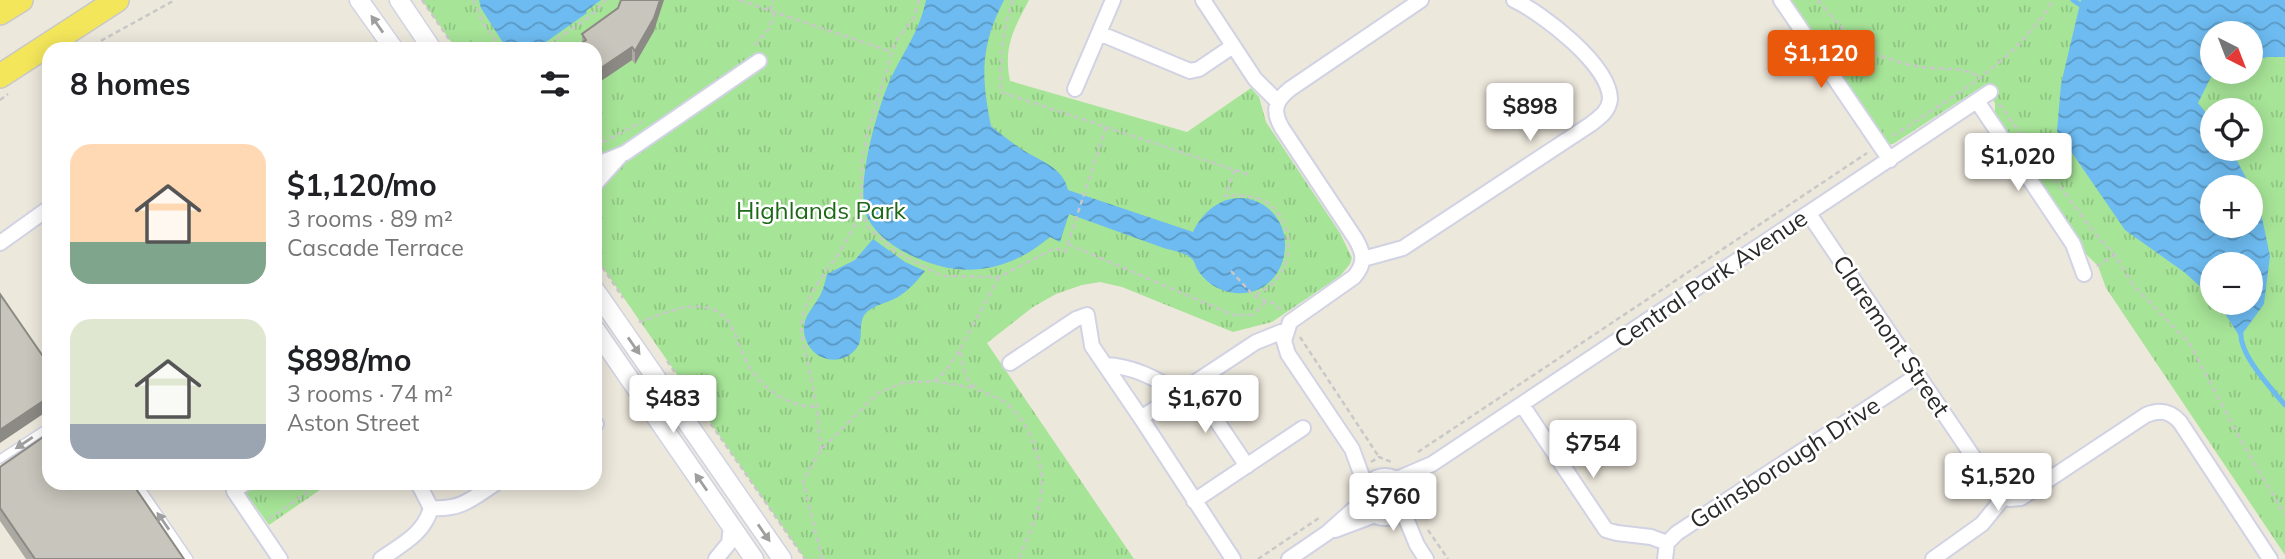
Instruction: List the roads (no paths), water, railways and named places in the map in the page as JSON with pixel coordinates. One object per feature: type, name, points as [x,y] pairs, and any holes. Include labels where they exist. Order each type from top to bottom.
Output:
[{"type":"main road","points":[[0,13],[21,0]]},
{"type":"main road","points":[[52,42],[117,0]]},
{"type":"main road","points":[[0,76],[42,49]]},
{"type":"street","points":[[359,0],[389,42]]},
{"type":"street","points":[[398,0],[427,42]]},
{"type":"street","points":[[1075,89],[1113,0]]},
{"type":"street","points":[[1203,0],[1255,79],[1278,102]]},
{"type":"street","points":[[1141,418],[1256,342],[1288,326],[1354,276],[1362,266],[1363,258],[1355,238],[1278,121],[1275,108],[1290,89],[1422,0]]},
{"type":"street","points":[[1363,258],[1403,248],[1591,124],[1607,110],[1610,97],[1608,89],[1580,49],[1543,16],[1514,0]]},
{"type":"street","points":[[1781,0],[1889,160]]},
{"type":"street","points":[[1099,33],[1190,71],[1199,69],[1233,46]]},
{"type":"street","points":[[602,176],[621,155],[755,55]]},
{"type":"street","name":"Central Park Avenue","points":[[1397,479],[1432,464],[1990,92]]},
{"type":"street","points":[[1977,102],[2073,244],[2084,274]]},
{"type":"street","points":[[602,162],[621,155]]},
{"type":"street","points":[[0,243],[42,213]]},
{"type":"street","name":"Claremont Street","points":[[1809,214],[1990,483],[2004,497]]},
{"type":"street","points":[[602,300],[782,559]]},
{"type":"street","points":[[1010,363],[1076,319],[1087,316],[1089,339],[1233,559]]},
{"type":"street","points":[[1288,326],[1284,341],[1288,354],[1352,449],[1370,511],[1381,516],[1417,545]]},
{"type":"street","points":[[602,339],[754,559]]},
{"type":"street","points":[[1105,365],[1120,365],[1138,371],[1179,393]]},
{"type":"street","name":"Gainsborough Drive","points":[[1665,559],[1667,543],[1677,533],[1918,376]]},
{"type":"street","points":[[1192,384],[1247,466]]},
{"type":"street","points":[[1522,405],[1606,530],[1651,537],[1667,543]]},
{"type":"street","points":[[1933,559],[1982,524],[2004,497],[2021,498],[2146,415],[2160,411],[2175,416],[2180,422],[2270,559]]},
{"type":"street","points":[[1194,501],[1303,428]]},
{"type":"street","points":[[1352,449],[1374,460],[1382,476]]},
{"type":"street","name":"Central Park Avenue","points":[[1404,502],[1432,464]]},
{"type":"street","points":[[1289,559],[1327,533],[1365,494],[1370,482],[1382,476],[1397,479],[1405,488],[1404,502],[1417,545],[1426,559]]},
{"type":"street","points":[[235,490],[280,559]]},
{"type":"street","points":[[381,559],[416,535],[427,522],[430,508],[421,490]]},
{"type":"street","points":[[430,508],[462,506],[486,490]]},
{"type":"street","points":[[1327,533],[1381,516],[1404,502]]},
{"type":"street","points":[[716,559],[729,543],[731,526]]},
{"type":"lane","points":[[0,459],[42,432]]},
{"type":"lane","points":[[142,490],[189,559]]},
{"type":"water","points":[[479,0],[601,0],[546,42],[503,42],[481,8]]},
{"type":"water","points":[[926,0],[1004,0],[990,32],[985,62],[985,92],[991,126],[1056,170],[1068,190],[1193,232],[1205,214],[1221,202],[1241,198],[1262,204],[1275,215],[1283,229],[1283,260],[1277,274],[1266,285],[1252,292],[1229,292],[1207,281],[1193,260],[1184,254],[1069,214],[1060,242],[1050,237],[1013,261],[984,269],[940,266],[909,255],[890,243],[868,219],[864,206],[865,169],[886,91],[916,31]]},
{"type":"water","points":[[2081,0],[2285,0],[2285,57],[2263,58],[2263,21],[2200,21],[2200,84],[2208,84],[2198,103],[2200,161],[2237,161],[2244,175],[2200,175],[2200,238],[2263,238],[2263,222],[2270,256],[2263,305],[2263,252],[2200,252],[2200,286],[2125,230],[2057,131],[2061,84]]},
{"type":"water","points":[[873,239],[905,262],[925,271],[902,294],[865,314],[856,349],[841,359],[824,358],[811,349],[806,341],[806,318],[821,293],[827,274],[855,260]]},
{"type":"water","points":[[2226,315],[2256,315],[2240,337]]},
{"type":"waterway","points":[[2073,0],[2085,8]]},
{"type":"waterway","points":[[2241,331],[2241,340],[2250,360],[2285,405]]},
{"type":"park label","name":"Highlands Park","points":[[821,211]]}]
